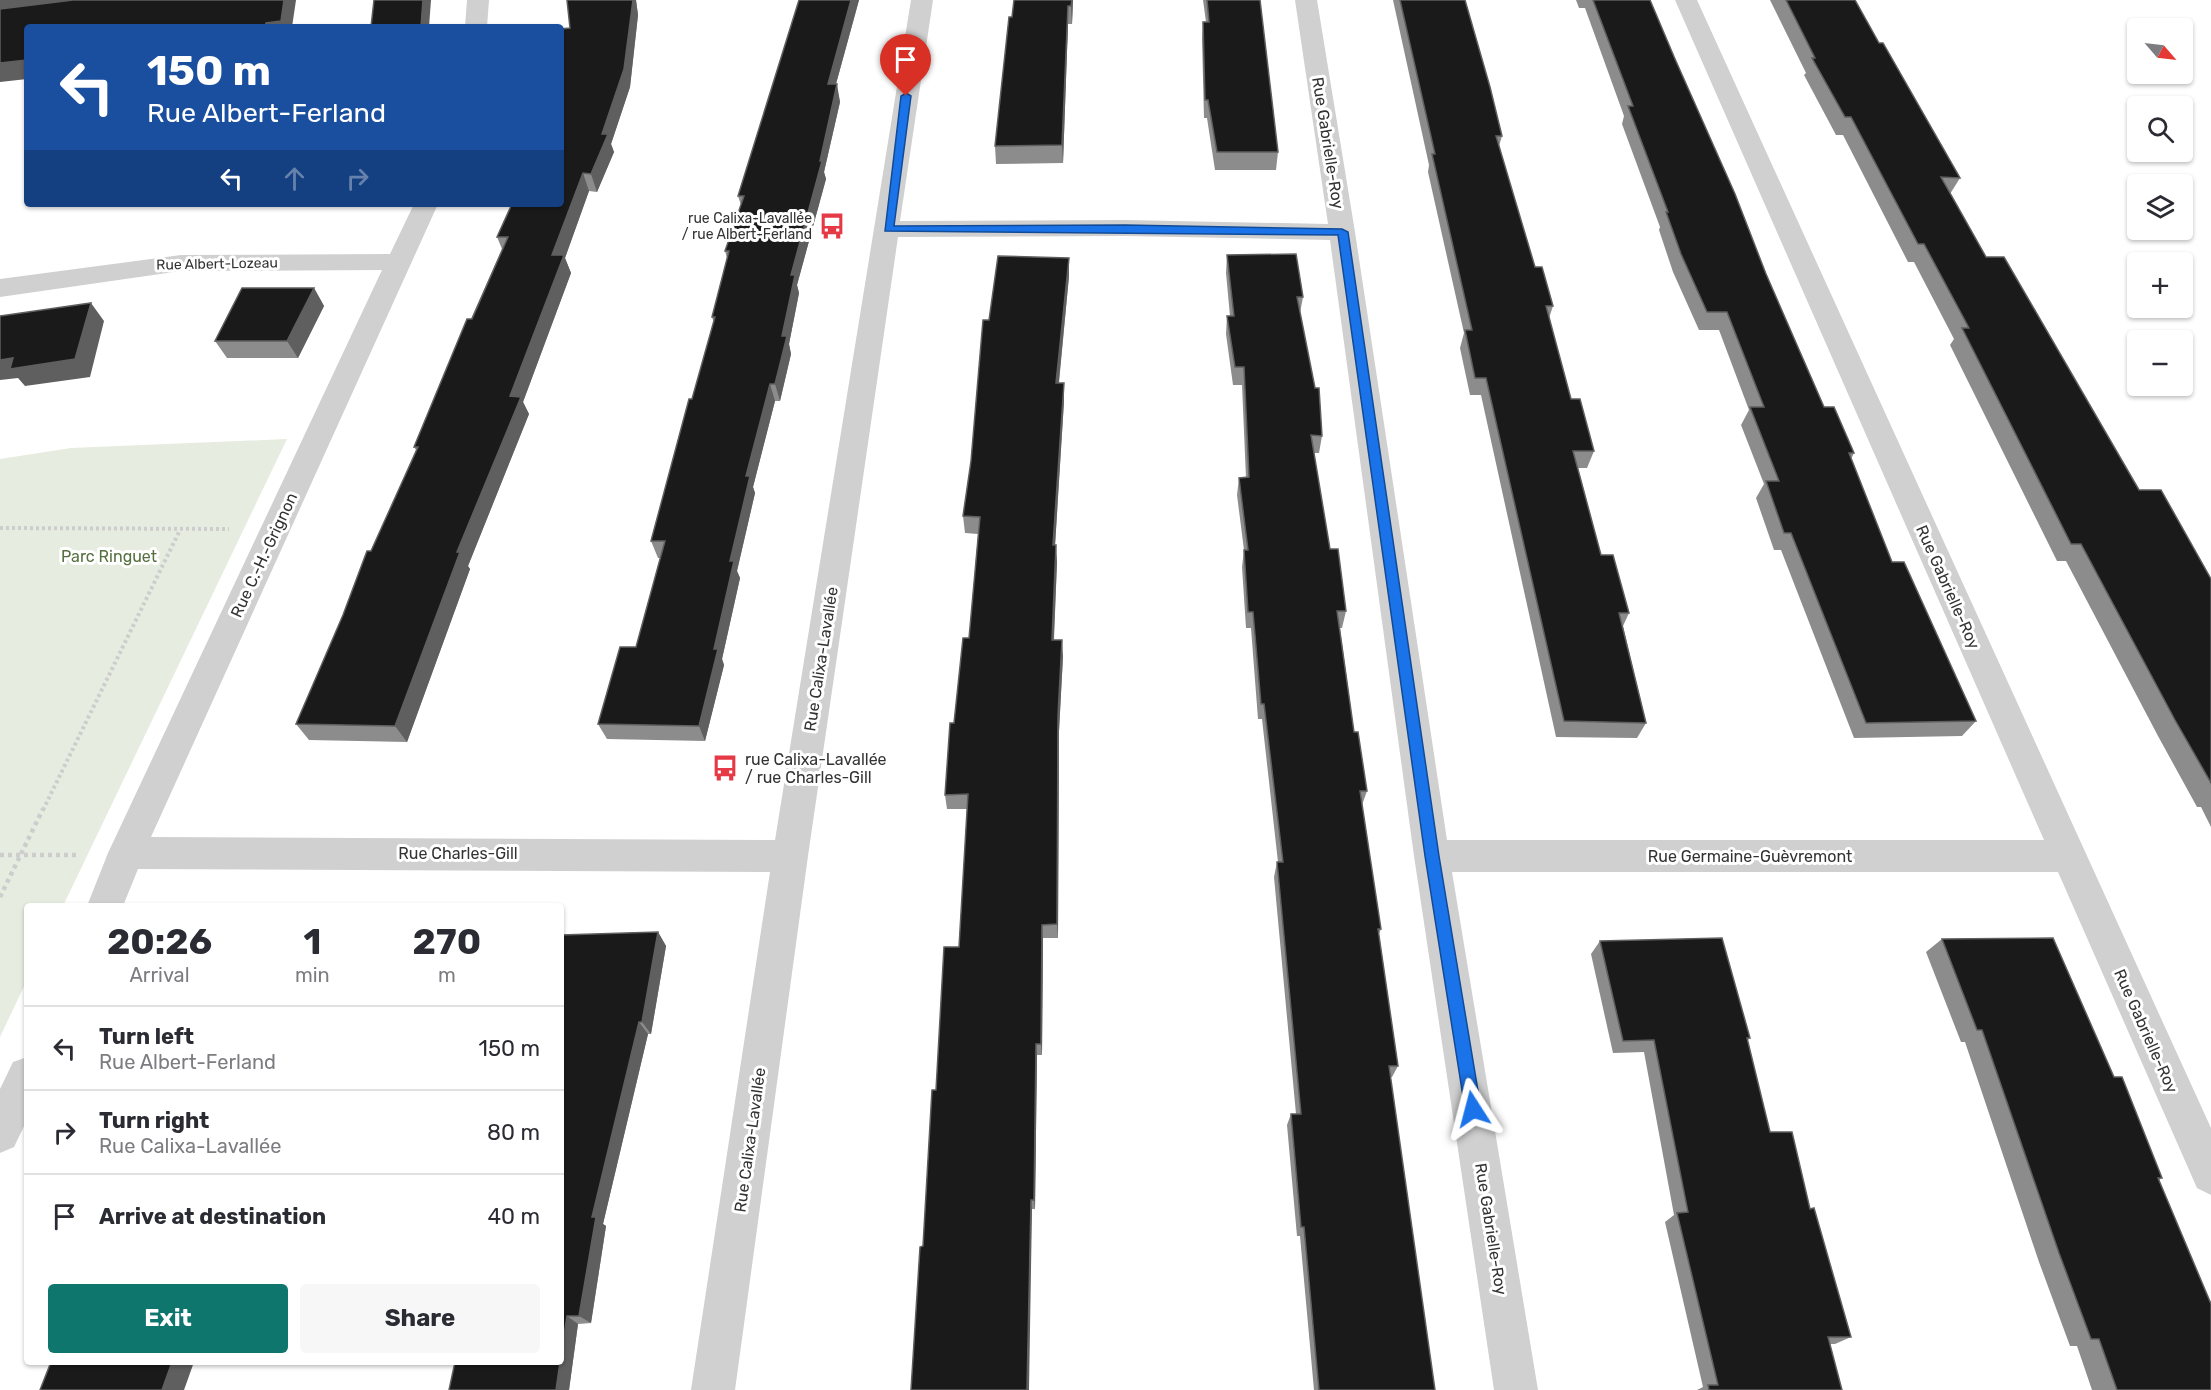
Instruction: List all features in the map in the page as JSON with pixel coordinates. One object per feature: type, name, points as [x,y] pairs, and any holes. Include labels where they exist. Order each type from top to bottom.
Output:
[{"type":"street","points":[[476,24],[478,0]]},
{"type":"street","name":"Rue Calixa-Lavallée","points":[[713,1390],[790,856],[922,0]]},
{"type":"street","name":"Rue Gabrielle-Roy","points":[[1306,0],[1342,232],[1432,856],[1516,1390]]},
{"type":"street","name":"Rue Gabrielle-Roy","points":[[1686,0],[2211,1173]]},
{"type":"street","name":"Rue C.-H.-Grignon","points":[[106,903],[126,853],[425,207]]},
{"type":"street","points":[[888,229],[1125,228],[1342,232]]},
{"type":"street","name":"Rue Albert-Lozeau","points":[[0,288],[181,263],[399,262]]},
{"type":"street","name":"Rue Charles-Gill","points":[[126,853],[790,856]]},
{"type":"street","name":"Rue Germaine-Guèvremont","points":[[1432,856],[2067,855]]},
{"type":"street","points":[[0,1133],[24,1082]]},
{"type":"path","points":[[0,528],[234,529]]},
{"type":"path","points":[[0,897],[180,530]]},
{"type":"path","points":[[0,855],[87,855]]},
{"type":"green space","name":"Parc Ringuet","points":[[287,439],[64,903],[24,903],[24,986],[0,1037],[0,459],[71,448]]},
{"type":"building","points":[[73,0],[284,0],[281,21],[266,24],[24,24],[24,60],[0,63],[0,9]]},
{"type":"building","points":[[374,0],[423,0],[421,24],[371,24]]},
{"type":"building","points":[[567,0],[633,0],[624,69],[602,134],[608,134],[591,174],[583,173],[552,255],[564,255],[510,396],[521,397],[457,552],[460,552],[395,726],[296,724],[343,615],[367,551],[371,551],[418,447],[414,447],[467,319],[472,319],[508,237],[497,237],[511,207],[564,207],[564,29],[570,28]]},
{"type":"building","points":[[799,0],[851,0],[828,84],[837,84],[820,161],[822,161],[791,275],[795,275],[782,336],[787,336],[775,384],[770,384],[746,476],[750,476],[730,561],[734,561],[714,649],[718,649],[699,726],[598,724],[620,647],[636,647],[665,541],[651,541],[689,399],[692,399],[715,317],[712,317],[729,251],[725,251],[744,196],[738,196]]},
{"type":"building","points":[[1014,0],[1072,0],[1071,6],[1068,6],[1062,145],[995,146],[1009,17],[1012,17]]},
{"type":"building","points":[[1207,0],[1260,0],[1278,152],[1217,152],[1208,100],[1205,100],[1203,22],[1209,22]]},
{"type":"building","points":[[1400,0],[1465,0],[1502,136],[1496,136],[1535,267],[1542,267],[1553,306],[1546,306],[1571,399],[1580,399],[1594,451],[1573,451],[1601,555],[1613,555],[1629,613],[1619,613],[1646,723],[1564,721],[1486,378],[1475,378],[1465,330],[1472,330]]},
{"type":"building","points":[[1593,0],[1650,0],[1735,194],[1766,274],[1824,407],[1834,407],[1854,453],[1849,453],[1892,562],[1904,562],[1976,721],[1866,723],[1791,533],[1784,533],[1766,481],[1779,481],[1750,407],[1764,407],[1727,312],[1707,312],[1681,254],[1666,212],[1668,212],[1628,106],[1633,106]]},
{"type":"building","points":[[1786,0],[1855,0],[1879,43],[1883,43],[1960,178],[1941,177],[1986,257],[2004,257],[2139,490],[2161,490],[2211,579],[2211,783],[2081,544],[2071,544],[1962,328],[1969,328],[1924,244],[1918,244],[1851,117],[1845,117],[1812,58],[1815,58]]},
{"type":"building","points":[[1296,254],[1303,297],[1297,297],[1315,388],[1319,388],[1322,436],[1311,435],[1330,549],[1338,549],[1346,611],[1337,611],[1354,732],[1358,732],[1367,791],[1360,791],[1381,929],[1378,929],[1398,1066],[1389,1066],[1435,1390],[1319,1390],[1291,1114],[1301,1114],[1277,862],[1283,862],[1264,704],[1261,704],[1253,612],[1248,612],[1244,550],[1248,550],[1239,478],[1249,477],[1244,367],[1235,367],[1227,316],[1234,316],[1227,255]]},
{"type":"building","points":[[998,256],[1069,258],[1056,383],[1064,383],[1053,545],[1056,545],[1052,640],[1062,640],[1058,715],[1057,924],[1042,925],[1041,1044],[1036,1044],[1034,1200],[1031,1200],[1027,1390],[911,1390],[920,1247],[923,1246],[932,1090],[936,1090],[944,947],[959,947],[968,794],[945,795],[950,723],[954,723],[963,638],[969,638],[980,517],[963,516],[971,461],[983,320],[989,320]]},
{"type":"building","points":[[242,288],[314,288],[287,341],[215,341]]},
{"type":"building","points":[[91,303],[75,359],[10,369],[13,358],[0,360],[0,316]]},
{"type":"building","points":[[658,932],[642,1022],[639,1022],[592,1217],[596,1217],[579,1316],[567,1316],[564,1335],[564,935]]},
{"type":"building","points":[[1722,938],[1750,1038],[1747,1038],[1770,1132],[1792,1132],[1810,1209],[1814,1208],[1851,1337],[1828,1337],[1842,1390],[1709,1390],[1708,1385],[1718,1385],[1677,1213],[1688,1212],[1654,1040],[1623,1041],[1600,941]]},
{"type":"building","points":[[2053,938],[2114,1077],[2122,1077],[2162,1178],[2158,1178],[2211,1304],[2211,1390],[2117,1390],[2099,1339],[2091,1339],[1982,1030],[1977,1030],[1942,939]]},
{"type":"building","points":[[50,1365],[171,1365],[162,1390],[40,1390]]},
{"type":"building","points":[[454,1365],[560,1365],[556,1390],[449,1390]]},
{"type":"place","name":"rue Calixa-Lavallée / rue Albert-Ferland","points":[[832,226]]},
{"type":"place","name":"rue Calixa-Lavallée / rue Charles-Gill","points":[[725,768]]},
{"type":"route","points":[[906,96],[888,229],[1125,228],[1342,232],[1432,856],[1473,1109]]}]
